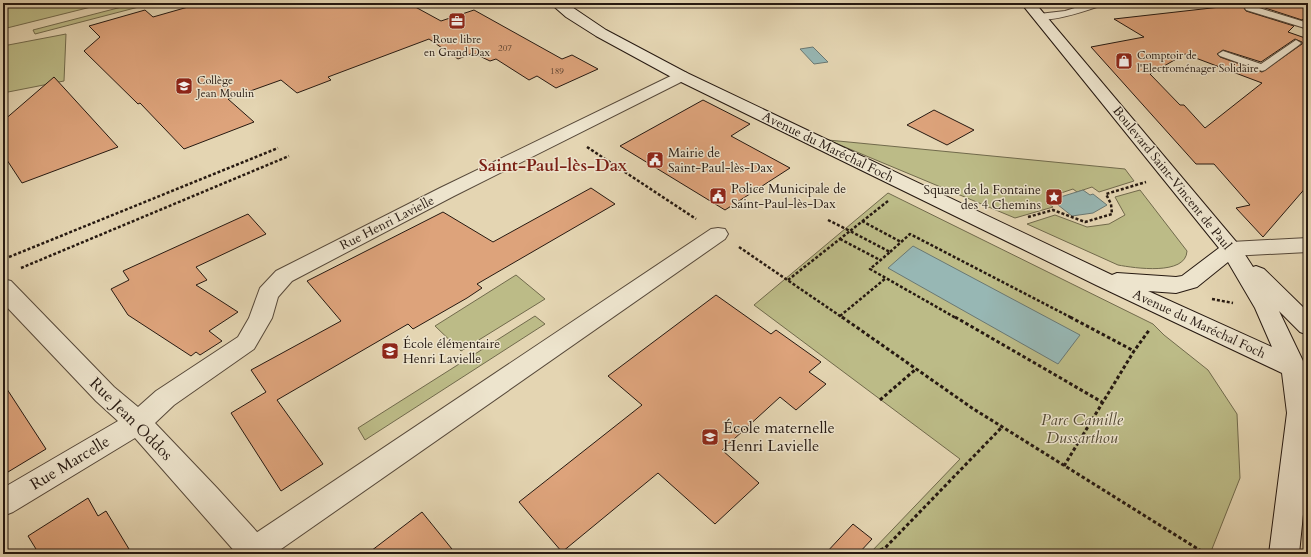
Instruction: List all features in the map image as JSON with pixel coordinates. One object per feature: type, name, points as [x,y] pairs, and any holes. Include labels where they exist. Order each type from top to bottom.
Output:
[{"type":"main road","name":"Avenue du Maréchal Foch","points":[[557,3],[582,21],[616,42],[681,76],[1104,280],[1301,371]]},
{"type":"main road","name":"Boulevard Saint-Vincent de Paul","points":[[1028,3],[1231,248],[1301,371],[1300,413],[1284,554]]},
{"type":"main road","name":"Rue Henri Lavielle","points":[[138,423],[165,398],[217,364],[246,342],[260,318],[268,294],[284,276],[447,192],[681,76]]},
{"type":"main road","points":[[1189,282],[1231,248],[1308,245]]},
{"type":"main road","points":[[1231,248],[1308,326]]},
{"type":"main road","name":"Rue Jean Oddos","points":[[11,278],[10,296],[105,394],[138,423],[256,552]]},
{"type":"main road","name":"Avenue du Maréchal Foch","points":[[1104,280],[1176,285],[1189,282]]},
{"type":"main road","name":"Rue Marcelle","points":[[3,503],[138,423]]},
{"type":"street","points":[[256,552],[718,234]]},
{"type":"lane","points":[[1039,17],[1066,14],[1100,3]]},
{"type":"lane","points":[[1256,3],[1250,8],[1308,26]]},
{"type":"lane","points":[[1223,54],[1262,68],[1296,43],[1308,31]]},
{"type":"lane","points":[[1296,43],[1308,47]]},
{"type":"path","points":[[565,133],[788,280],[1002,427],[1206,554]]},
{"type":"path","points":[[9,257],[278,148]]},
{"type":"path","points":[[11,278],[289,156]]},
{"type":"path","points":[[993,227],[1053,210],[1085,222],[1112,214],[1112,204],[1106,194],[1171,175]]},
{"type":"path","points":[[788,280],[907,185]]},
{"type":"path","points":[[828,220],[890,252]]},
{"type":"path","points":[[862,221],[901,242]]},
{"type":"path","points":[[1102,402],[870,269],[910,234],[1134,351]]},
{"type":"path","points":[[840,239],[880,260]]},
{"type":"path","points":[[840,316],[886,278]]},
{"type":"path","points":[[1189,282],[1212,300],[1205,327]]},
{"type":"path","points":[[1064,466],[1102,402],[1153,324]]},
{"type":"path","points":[[880,400],[916,368]]},
{"type":"path","points":[[869,554],[885,548],[1002,427]]},
{"type":"green space","points":[[3,3],[107,3],[3,29]]},
{"type":"green space","points":[[137,3],[154,3],[35,34],[33,30]]},
{"type":"green space","points":[[66,34],[64,81],[3,93],[3,46]]},
{"type":"green space","points":[[828,140],[1125,169],[1134,181],[1099,192],[1092,187],[1077,192],[1073,189],[1058,194],[1061,197],[1046,202],[1053,207],[1015,218]]},
{"type":"green space","points":[[1140,190],[1187,251],[1184,259],[1178,264],[1158,268],[1135,268],[1118,265],[1027,224],[1055,215],[1087,227],[1109,224],[1125,215],[1115,197]]},
{"type":"green space","name":"Parc Camille Dussarthou","points":[[888,193],[1153,324],[1164,335],[1208,370],[1237,414],[1240,478],[1210,554],[874,554],[871,552],[960,459],[754,305]]},
{"type":"green space","points":[[516,275],[545,299],[461,351],[435,326]]},
{"type":"green space","points":[[535,316],[545,324],[365,440],[358,428]]},
{"type":"water","points":[[813,47],[828,62],[814,64],[800,49]]},
{"type":"water","points":[[1083,190],[1090,195],[1093,194],[1107,205],[1093,213],[1072,216],[1058,205],[1060,204],[1054,199]]},
{"type":"water","points":[[913,246],[1080,335],[1058,364],[888,268]]},
{"type":"building","points":[[202,3],[408,3],[441,21],[474,10],[562,59],[572,55],[598,69],[556,88],[537,76],[529,80],[496,59],[490,61],[473,53],[458,59],[429,39],[328,77],[331,80],[297,93],[281,80],[228,99],[254,122],[184,149],[140,103],[138,104],[84,51],[100,37],[89,26],[145,10],[153,17]]},
{"type":"building","points":[[1262,3],[1308,3],[1308,15],[1302,20],[1259,6]]},
{"type":"building","points":[[1247,4],[1244,8],[1246,11],[1294,26],[1288,32],[1308,39],[1308,185],[1263,237],[1236,208],[1250,205],[1214,164],[1196,164],[1091,47],[1144,37],[1114,19]],"holes":[[[1295,39],[1302,42],[1302,44],[1262,72],[1220,57],[1217,54],[1223,50],[1261,62]],[[1185,54],[1262,83],[1205,128],[1184,105],[1180,105],[1150,74]]]},
{"type":"building","points":[[54,77],[118,147],[22,183],[3,154],[3,121]]},
{"type":"building","name":"Mairie de Saint-Paul-lès-Dax","points":[[703,100],[750,124],[731,136],[790,168],[725,210],[620,146]]},
{"type":"building","points":[[934,110],[974,130],[947,145],[907,125]]},
{"type":"building","points":[[591,188],[615,204],[477,284],[482,288],[467,298],[413,329],[408,324],[277,400],[323,464],[281,491],[231,413],[266,392],[251,370],[341,321],[307,281],[443,212],[493,242]]},
{"type":"building","points":[[248,214],[266,234],[196,267],[207,280],[196,285],[238,312],[209,331],[222,341],[200,355],[196,352],[191,356],[128,315],[111,289],[129,280],[123,271]]},
{"type":"building","points":[[716,295],[771,334],[776,330],[821,362],[809,372],[826,384],[796,410],[780,397],[722,450],[759,483],[715,524],[658,473],[562,552],[519,502],[642,405],[608,376]]},
{"type":"building","points":[[3,383],[46,449],[3,475]]},
{"type":"building","points":[[88,498],[98,516],[106,511],[132,554],[39,554],[28,536]]},
{"type":"building","points":[[422,512],[456,554],[367,554]]},
{"type":"building","points":[[853,524],[872,539],[858,554],[825,554]]},
{"type":"place","name":"Roue libre en Grand Dax","points":[[457,21]]},
{"type":"place","name":"Comptoir de l'Electroménager Solidaire","points":[[1124,61]]},
{"type":"place","name":"Collège Jean Moulin","points":[[184,86]]},
{"type":"place","name":"Mairie de Saint-Paul-lès-Dax","points":[[655,160]]},
{"type":"place","name":"Police Municipale de Saint-Paul-lès-Dax","points":[[718,196]]},
{"type":"place","name":"Square de la Fontaine des 4 Chemins","points":[[1054,197]]},
{"type":"place","name":"École élémentaire Henri Lavielle","points":[[390,351]]},
{"type":"place","name":"École maternelle Henri Lavielle","points":[[710,437]]},
{"type":"district","name":"Saint-Paul-lès-Dax","points":[[553,165]]}]
